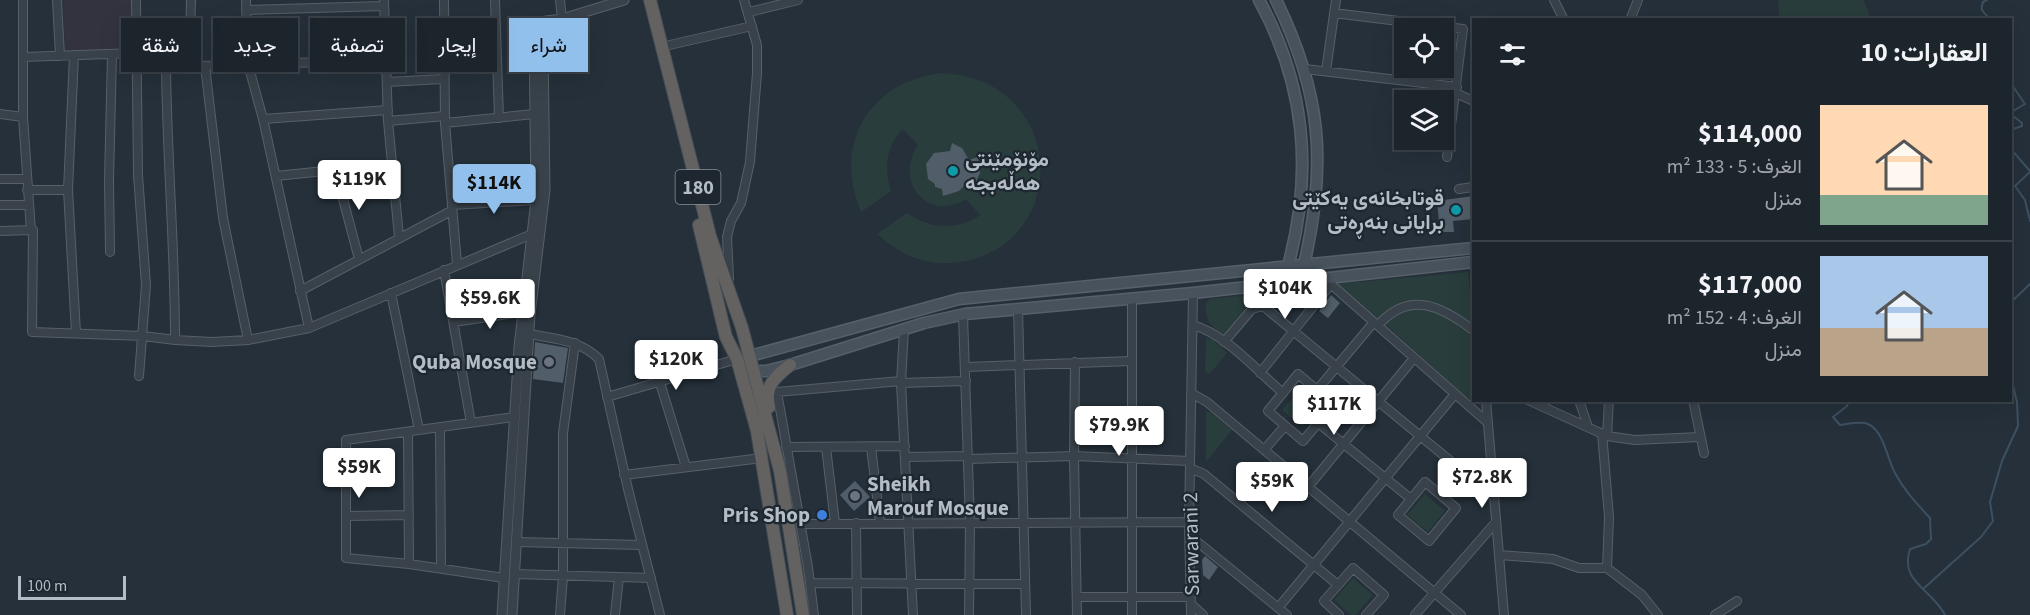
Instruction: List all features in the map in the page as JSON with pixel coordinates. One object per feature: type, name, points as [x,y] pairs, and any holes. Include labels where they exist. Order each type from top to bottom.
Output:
[{"type":"highway","name":"180","points":[[644,0],[661,53],[710,236],[730,296],[739,359],[762,458],[787,615]]},
{"type":"highway","name":"180","points":[[650,0],[726,337],[739,359],[753,371],[777,458],[803,615]]},
{"type":"highway","points":[[777,458],[767,394],[773,380],[790,365]]},
{"type":"main road","points":[[1259,0],[1274,29],[1298,109],[1303,158],[1302,206],[1288,266]]},
{"type":"main road","points":[[1276,0],[1305,69],[1317,120],[1318,188],[1314,223],[1304,265]]},
{"type":"main road","points":[[1274,29],[1286,23]]},
{"type":"main road","points":[[739,359],[959,299],[1472,248]]},
{"type":"main road","points":[[753,371],[766,371],[790,365],[904,329],[963,315],[1328,282],[1472,261]]},
{"type":"main road","points":[[1041,291],[1042,307]]},
{"type":"street","points":[[22,0],[23,117],[28,205],[31,231],[33,230],[32,332],[143,336],[212,342],[248,339],[309,328],[532,234]]},
{"type":"street","points":[[57,0],[60,56]]},
{"type":"street","points":[[136,0],[136,18]]},
{"type":"street","points":[[190,18],[191,0]]},
{"type":"street","points":[[246,0],[246,18]]},
{"type":"street","points":[[444,0],[445,120],[457,264]]},
{"type":"street","points":[[495,0],[499,118]]},
{"type":"street","points":[[560,0],[562,18]]},
{"type":"street","points":[[565,18],[624,0]]},
{"type":"street","points":[[730,296],[727,237],[746,183],[753,136],[758,58],[749,12],[744,0]]},
{"type":"street","points":[[749,12],[798,0]]},
{"type":"street","points":[[1326,70],[1336,0]]},
{"type":"street","points":[[1554,0],[1563,18]]},
{"type":"street","points":[[1631,18],[1638,0]]},
{"type":"street","points":[[246,10],[307,4],[384,3],[385,18]]},
{"type":"street","points":[[1334,13],[1463,29],[1447,157]]},
{"type":"street","points":[[661,53],[752,26]]},
{"type":"street","points":[[110,252],[112,54]]},
{"type":"street","points":[[23,57],[121,54]]},
{"type":"street","points":[[74,55],[68,190],[75,333]]},
{"type":"street","points":[[201,66],[213,66]]},
{"type":"street","points":[[205,66],[223,218],[248,339]]},
{"type":"street","points":[[1305,69],[1326,70],[1456,90],[1472,100]]},
{"type":"street","points":[[136,72],[138,175],[146,285],[140,376]]},
{"type":"street","points":[[166,72],[166,127],[175,263],[175,340]]},
{"type":"street","points":[[250,72],[263,119],[309,328]]},
{"type":"street","points":[[387,72],[388,121],[399,237]]},
{"type":"street","points":[[502,615],[529,334],[532,234],[536,200],[534,72]]},
{"type":"street","points":[[512,615],[516,542],[514,417],[522,312],[545,190],[543,72]]},
{"type":"street","points":[[387,82],[443,79]]},
{"type":"street","points":[[263,119],[388,110]]},
{"type":"street","points":[[0,114],[23,117]]},
{"type":"street","points":[[388,121],[499,118],[534,114]]},
{"type":"street","points":[[276,176],[392,164]]},
{"type":"street","points":[[335,169],[359,259]]},
{"type":"street","points":[[0,179],[26,179]]},
{"type":"street","points":[[1459,189],[1472,187]]},
{"type":"street","points":[[27,190],[68,190]]},
{"type":"street","points":[[300,291],[452,208],[536,200]]},
{"type":"street","points":[[0,205],[28,205]]},
{"type":"street","points":[[0,231],[31,231]]},
{"type":"street","points":[[444,270],[471,423]]},
{"type":"street","points":[[1260,373],[1328,282],[1487,422]]},
{"type":"street","points":[[391,293],[419,430]]},
{"type":"street","name":"Sarwarani 2","points":[[1191,615],[1189,522],[1194,293]]},
{"type":"street","points":[[1132,299],[1132,615]]},
{"type":"street","points":[[1317,390],[1376,324],[1393,311],[1414,304],[1422,305],[1447,312],[1472,329]]},
{"type":"street","points":[[1224,342],[1252,309],[1263,306],[1494,497]]},
{"type":"street","points":[[1018,309],[1026,615]]},
{"type":"street","points":[[454,322],[522,312]]},
{"type":"street","points":[[963,315],[970,522],[969,615]]},
{"type":"street","points":[[1193,325],[1205,328],[1224,342],[1283,393]]},
{"type":"street","points":[[904,329],[901,382],[913,615]]},
{"type":"street","points":[[529,334],[575,343],[589,349],[599,359],[624,475],[660,615]]},
{"type":"street","points":[[560,615],[563,576],[563,434],[575,343]]},
{"type":"street","points":[[1308,487],[1414,358]]},
{"type":"street","points":[[607,397],[739,359]]},
{"type":"street","points":[[966,367],[1132,361]]},
{"type":"street","points":[[1075,362],[1077,615]]},
{"type":"street","points":[[1298,375],[1334,404],[1303,441],[1268,411],[1283,393],[1298,375]]},
{"type":"street","points":[[814,615],[801,524],[777,392],[901,382],[966,381]]},
{"type":"street","points":[[660,383],[686,467]]},
{"type":"street","points":[[1191,393],[1207,402],[1461,615]]},
{"type":"street","points":[[1278,608],[1455,394]]},
{"type":"street","points":[[1486,402],[1504,615]]},
{"type":"street","points":[[1532,402],[1605,434],[1635,440],[1700,437]]},
{"type":"street","points":[[1580,402],[1588,427]]},
{"type":"street","points":[[1607,568],[1609,517],[1605,434],[1609,402]]},
{"type":"street","points":[[1693,402],[1704,453]]},
{"type":"street","points":[[504,578],[441,568],[346,558],[346,440],[514,417]]},
{"type":"street","points":[[1318,423],[1411,499]]},
{"type":"street","points":[[1264,450],[1285,426]]},
{"type":"street","points":[[440,427],[441,568]]},
{"type":"street","points":[[408,432],[409,564]]},
{"type":"street","points":[[786,447],[905,446]]},
{"type":"street","points":[[826,447],[835,523]]},
{"type":"street","points":[[871,447],[880,522]]},
{"type":"street","points":[[906,457],[1074,456],[1190,465],[1204,474],[1338,585]]},
{"type":"street","points":[[624,475],[762,458]]},
{"type":"street","points":[[1425,482],[1456,508],[1429,541],[1398,515],[1411,499],[1425,482]]},
{"type":"street","points":[[346,516],[409,515]]},
{"type":"street","points":[[801,524],[1189,522]]},
{"type":"street","points":[[1415,615],[1496,522]]},
{"type":"street","points":[[856,523],[857,615]]},
{"type":"street","points":[[1189,535],[1287,615]]},
{"type":"street","points":[[516,542],[642,545]]},
{"type":"street","points":[[1499,555],[1553,559],[1579,568],[1607,568],[1642,595],[1658,615]]},
{"type":"street","points":[[1339,615],[1324,601],[1353,568],[1384,595],[1370,613]]},
{"type":"street","points":[[514,574],[651,578]]},
{"type":"street","points":[[615,615],[619,577]]},
{"type":"street","points":[[810,583],[1025,584]]},
{"type":"street","points":[[1077,597],[1132,597],[1192,601],[1203,615]]},
{"type":"street","points":[[1715,615],[1737,601]]},
{"type":"shaded area","points":[[63,0],[132,0],[133,18],[121,18],[121,49],[65,51]]},
{"type":"green space","points":[[1778,0],[1863,0],[1869,12],[1869,18],[1780,18]]},
{"type":"green space","points":[[943,73],[985,83],[1015,104],[1034,134],[1040,167],[1035,201],[1019,231],[991,253],[951,263],[921,260],[893,247],[877,234],[907,213],[925,222],[943,226],[962,224],[980,215],[966,199],[952,205],[939,206],[928,202],[918,194],[912,184],[910,172],[911,159],[918,145],[903,129],[893,142],[888,158],[891,191],[861,212],[853,187],[851,163],[855,140],[864,120],[877,102],[895,88],[917,78]]},
{"type":"green space","points":[[1468,272],[1472,327],[1443,307],[1426,301],[1408,303],[1377,318],[1337,284]]},
{"type":"green space","points":[[1278,292],[1285,294],[1280,303],[1275,305],[1270,299],[1262,299],[1249,305],[1226,334],[1213,327],[1207,318],[1205,308],[1210,299]]},
{"type":"green space","points":[[1414,308],[1442,313],[1472,332],[1472,400],[1466,397],[1384,323],[1393,314]]},
{"type":"green space","points":[[1206,338],[1213,340],[1227,353],[1210,374],[1205,372]]},
{"type":"green space","points":[[1300,389],[1321,406],[1303,427],[1282,410]]},
{"type":"green space","points":[[1206,412],[1210,412],[1232,430],[1206,462]]},
{"type":"green space","points":[[1425,494],[1445,511],[1428,532],[1407,515]]},
{"type":"green space","points":[[1353,578],[1373,595],[1356,615],[1351,615],[1334,600]]},
{"type":"building","name":"مۆنۆمێنتی هەڵەبجە","points":[[952,143],[962,148],[969,160],[978,157],[980,173],[974,186],[967,183],[959,191],[943,196],[942,189],[935,187],[935,184],[928,179],[926,164],[934,153],[950,151]]},
{"type":"building","name":"قوتابخانەی یەکێتی برایانی بنەڕەتی","points":[[1472,196],[1472,219],[1453,221],[1454,232],[1440,232],[1437,201]]},
{"type":"building","points":[[1331,295],[1340,303],[1328,318],[1319,311]]},
{"type":"building","name":"Quba Mosque","points":[[535,342],[568,348],[563,383],[533,379]]},
{"type":"building","name":"Sheikh Marouf Mosque","points":[[855,481],[870,497],[854,511],[840,495]]},
{"type":"building","points":[[1205,556],[1218,567],[1209,580],[1203,575],[1202,560]]},
{"type":"waterway","points":[[1987,0],[1983,2],[1982,8],[1988,18]]},
{"type":"waterway","points":[[2012,85],[2025,104],[2013,111],[2012,115]]},
{"type":"waterway","points":[[2012,115],[2022,123],[2022,126],[2012,129]]},
{"type":"waterway","points":[[2012,150],[2030,171]]},
{"type":"waterway","points":[[2030,172],[2015,186],[2025,200],[2030,221]]},
{"type":"waterway","points":[[2012,301],[2030,284]]},
{"type":"waterway","points":[[1923,589],[1981,537],[1993,521],[1990,502],[2002,461],[2018,426],[2017,402],[2012,381]]},
{"type":"waterway","points":[[1848,402],[1847,406],[1833,417],[1840,425],[1868,424],[1878,433],[1899,479],[1911,497],[1930,518],[1931,539],[1926,544],[1910,549],[1909,570],[1918,585],[1933,598],[1945,615]]},
{"type":"place","name":"مۆنۆمێنتی هەڵەبجە","points":[[953,171]]},
{"type":"place","name":"قوتابخانەی یەکێتی برایانی بنەڕەتی","points":[[1456,210]]},
{"type":"place","name":"Quba Mosque","points":[[549,362]]},
{"type":"place","name":"Sheikh Marouf Mosque","points":[[855,496]]},
{"type":"place","name":"Pris Shop","points":[[822,515]]}]
